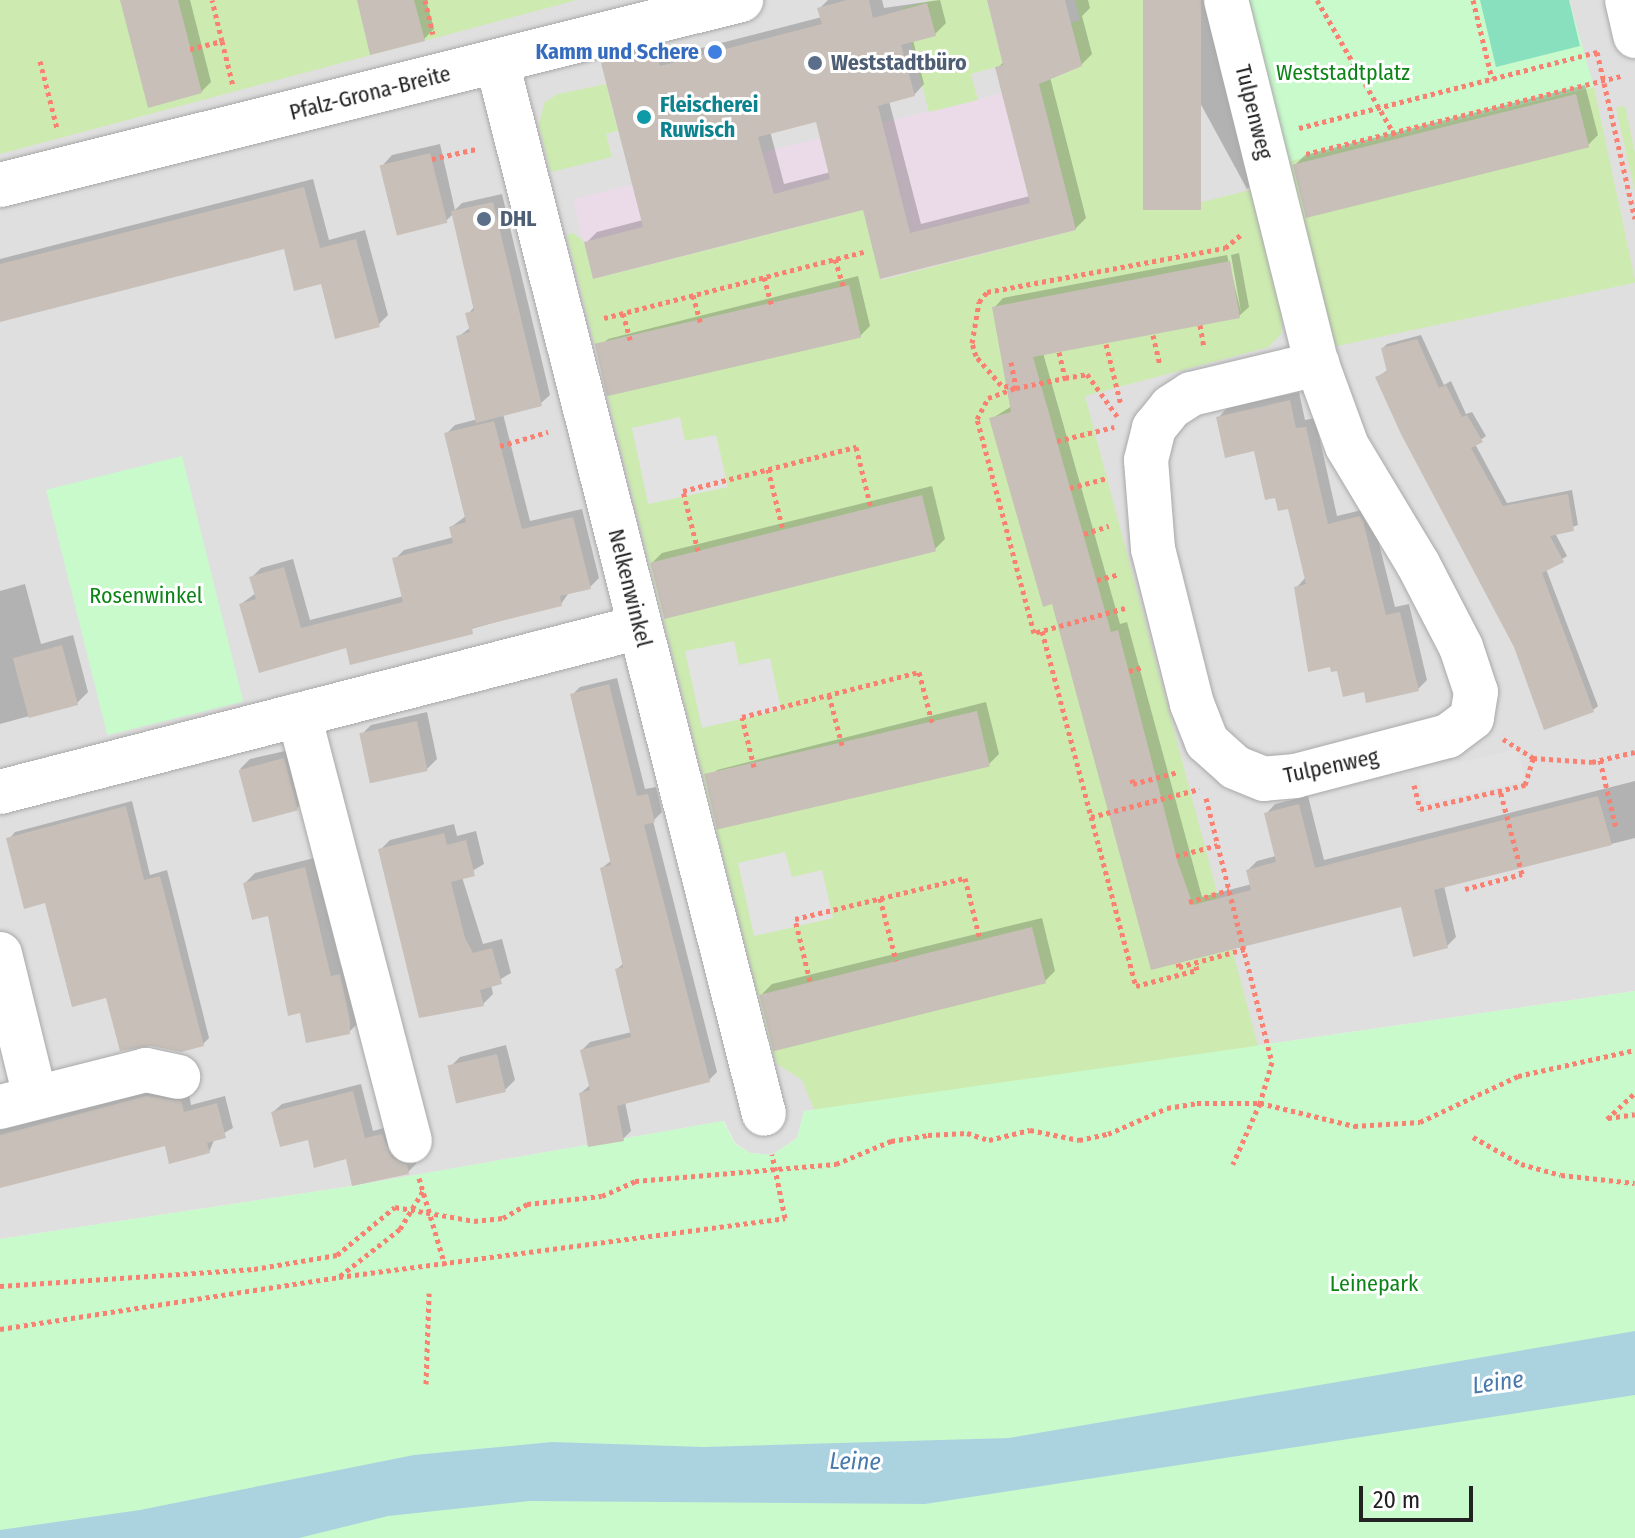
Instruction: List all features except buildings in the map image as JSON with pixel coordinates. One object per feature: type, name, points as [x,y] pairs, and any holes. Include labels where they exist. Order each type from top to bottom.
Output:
[{"type":"street","name":"Pfalz-Grona-Breite","points":[[0,185],[741,0]]},
{"type":"street","name":"Tulpenweg","points":[[1226,0],[1317,364],[1347,446],[1461,647],[1476,692],[1472,718],[1448,736],[1296,776],[1264,779],[1235,767],[1207,742],[1192,704],[1165,597],[1146,498],[1146,460],[1154,428],[1171,407],[1191,394],[1317,364]]},
{"type":"street","points":[[1627,0],[1635,36]]},
{"type":"street","name":"Nelkenwinkel","points":[[497,62],[764,1114]]},
{"type":"street","points":[[0,792],[640,627]]},
{"type":"street","points":[[299,715],[410,1141]]},
{"type":"street","points":[[0,954],[18,1102],[146,1070],[178,1077]]},
{"type":"path","points":[[190,49],[222,41],[212,0]]},
{"type":"path","points":[[1317,0],[1396,136]]},
{"type":"path","points":[[1473,0],[1492,79]]},
{"type":"path","points":[[1263,150],[1380,107],[1597,52],[1635,219]]},
{"type":"path","points":[[40,61],[67,168]]},
{"type":"path","points":[[1263,150],[1325,149],[1396,136],[1635,73]]},
{"type":"path","points":[[1325,149],[1327,156]]},
{"type":"path","points":[[1016,388],[1001,385],[972,343],[979,302],[987,292],[1225,248],[1253,223],[1280,218]]},
{"type":"path","points":[[564,327],[867,251]]},
{"type":"path","points":[[835,259],[843,286]]},
{"type":"path","points":[[764,277],[771,304]]},
{"type":"path","points":[[693,295],[700,322]]},
{"type":"path","points":[[623,313],[630,340]]},
{"type":"path","points":[[1106,344],[1126,426]]},
{"type":"path","points":[[1059,352],[1065,378]]},
{"type":"path","points":[[1011,362],[1016,388]]},
{"type":"path","points":[[1126,426],[1098,396],[1087,374],[1016,388],[988,398],[977,419],[1034,633],[1165,597]]},
{"type":"path","points":[[500,446],[588,424]]},
{"type":"path","points":[[1057,441],[1126,426]]},
{"type":"path","points":[[698,551],[683,491],[856,447],[871,508]]},
{"type":"path","points":[[768,469],[783,530]]},
{"type":"path","points":[[1042,631],[1136,986],[1197,970],[1195,962]]},
{"type":"path","points":[[754,767],[742,717],[919,672],[932,722]]},
{"type":"path","points":[[829,695],[842,745]]},
{"type":"path","points":[[1472,718],[1533,758],[1600,760],[1635,752]]},
{"type":"path","points":[[1405,749],[1420,809],[1525,785],[1533,758]]},
{"type":"path","points":[[1600,760],[1616,828]]},
{"type":"path","points":[[1132,779],[1133,784],[1184,770]]},
{"type":"path","points":[[1200,777],[1272,1062],[1260,1103],[1233,1164]]},
{"type":"path","points":[[1091,817],[1203,788]]},
{"type":"path","points":[[1465,889],[1522,874],[1500,790]]},
{"type":"path","points":[[1176,856],[1218,845]]},
{"type":"path","points":[[810,981],[795,919],[880,898],[965,878],[980,940]]},
{"type":"path","points":[[1189,902],[1229,890]]},
{"type":"path","points":[[880,898],[896,961]]},
{"type":"path","points":[[1178,963],[1179,967],[1245,949]]},
{"type":"path","points":[[0,1286],[254,1269],[337,1255],[395,1207],[417,1207],[474,1221],[503,1218],[548,1198],[602,1196],[635,1181],[665,1176],[777,1172],[818,1162],[836,1164],[891,1141],[928,1135],[967,1133],[989,1140],[1030,1130],[1079,1140],[1108,1134],[1167,1108],[1226,1101],[1260,1103],[1354,1126],[1420,1122],[1518,1076],[1635,1050]]},
{"type":"path","points":[[1635,1093],[1607,1119],[1635,1114]]},
{"type":"path","points":[[0,1329],[339,1277],[785,1218],[764,1114]]},
{"type":"path","points":[[1473,1137],[1521,1164],[1561,1175],[1635,1183]]},
{"type":"path","points":[[410,1141],[445,1265]]},
{"type":"path","points":[[339,1277],[374,1254],[417,1207],[423,1191]]},
{"type":"path","points":[[426,1384],[429,1293]]},
{"type":"shaded area","points":[[0,0],[1635,0],[1635,991],[804,1111],[797,1138],[772,1155],[750,1153],[735,1143],[724,1121],[352,1186],[0,1239]]},
{"type":"shaded area","points":[[1039,84],[1076,230],[881,280],[863,210],[593,279],[573,199]]},
{"type":"shaded area","points":[[680,417],[685,441],[716,435],[728,487],[648,504],[632,428]]},
{"type":"shaded area","points":[[734,641],[739,665],[770,658],[781,710],[702,728],[685,651]]},
{"type":"shaded area","points":[[1518,749],[1525,780],[1425,803],[1418,772]]},
{"type":"shaded area","points":[[785,852],[792,877],[822,870],[833,918],[754,936],[738,863]]},
{"type":"green space","points":[[0,0],[577,0],[0,154]]},
{"type":"green space","points":[[932,0],[987,0],[1003,65],[971,74],[978,100],[929,112],[902,8]]},
{"type":"green space","points":[[1075,0],[1143,0],[1194,204],[1250,190],[1282,316],[1281,334],[1269,347],[1085,396],[1258,1046],[814,1110],[802,1080],[777,1064],[772,1050],[567,235],[573,233],[584,242],[594,279],[863,210],[881,280],[1076,230],[1039,84],[1082,66],[1071,23],[1080,20]]},
{"type":"green space","name":"Weststadtplatz","points":[[1248,0],[1569,0],[1594,87],[1287,162]]},
{"type":"green space","points":[[1480,0],[1569,0],[1580,46],[1496,67]]},
{"type":"green space","points":[[606,84],[618,131],[606,134],[612,157],[551,172],[539,125],[544,103],[558,94]]},
{"type":"green space","points":[[1594,87],[1635,283],[1326,348],[1285,153]]},
{"type":"green space","points":[[1625,106],[1635,153],[1635,192],[1616,108]]},
{"type":"green space","name":"Rosenwinkel","points":[[182,456],[243,701],[107,735],[46,490]]},
{"type":"green space","name":"Leinepark","points":[[1635,991],[1635,1538],[0,1538],[0,1239],[352,1186],[723,1121],[735,1144],[750,1153],[772,1155],[797,1138],[804,1111]]},
{"type":"water","name":"Leine","points":[[1635,1331],[1635,1395],[925,1504],[530,1501],[388,1516],[299,1538],[0,1538],[0,1530],[140,1510],[414,1455],[552,1442],[704,1447],[1009,1438]]},
{"type":"place","name":"Kamm und Schere","points":[[715,52]]},
{"type":"place","name":"Weststadtbüro","points":[[815,63]]},
{"type":"place","name":"Fleischerei Ruwisch","points":[[644,117]]},
{"type":"place","name":"DHL","points":[[484,219]]}]
